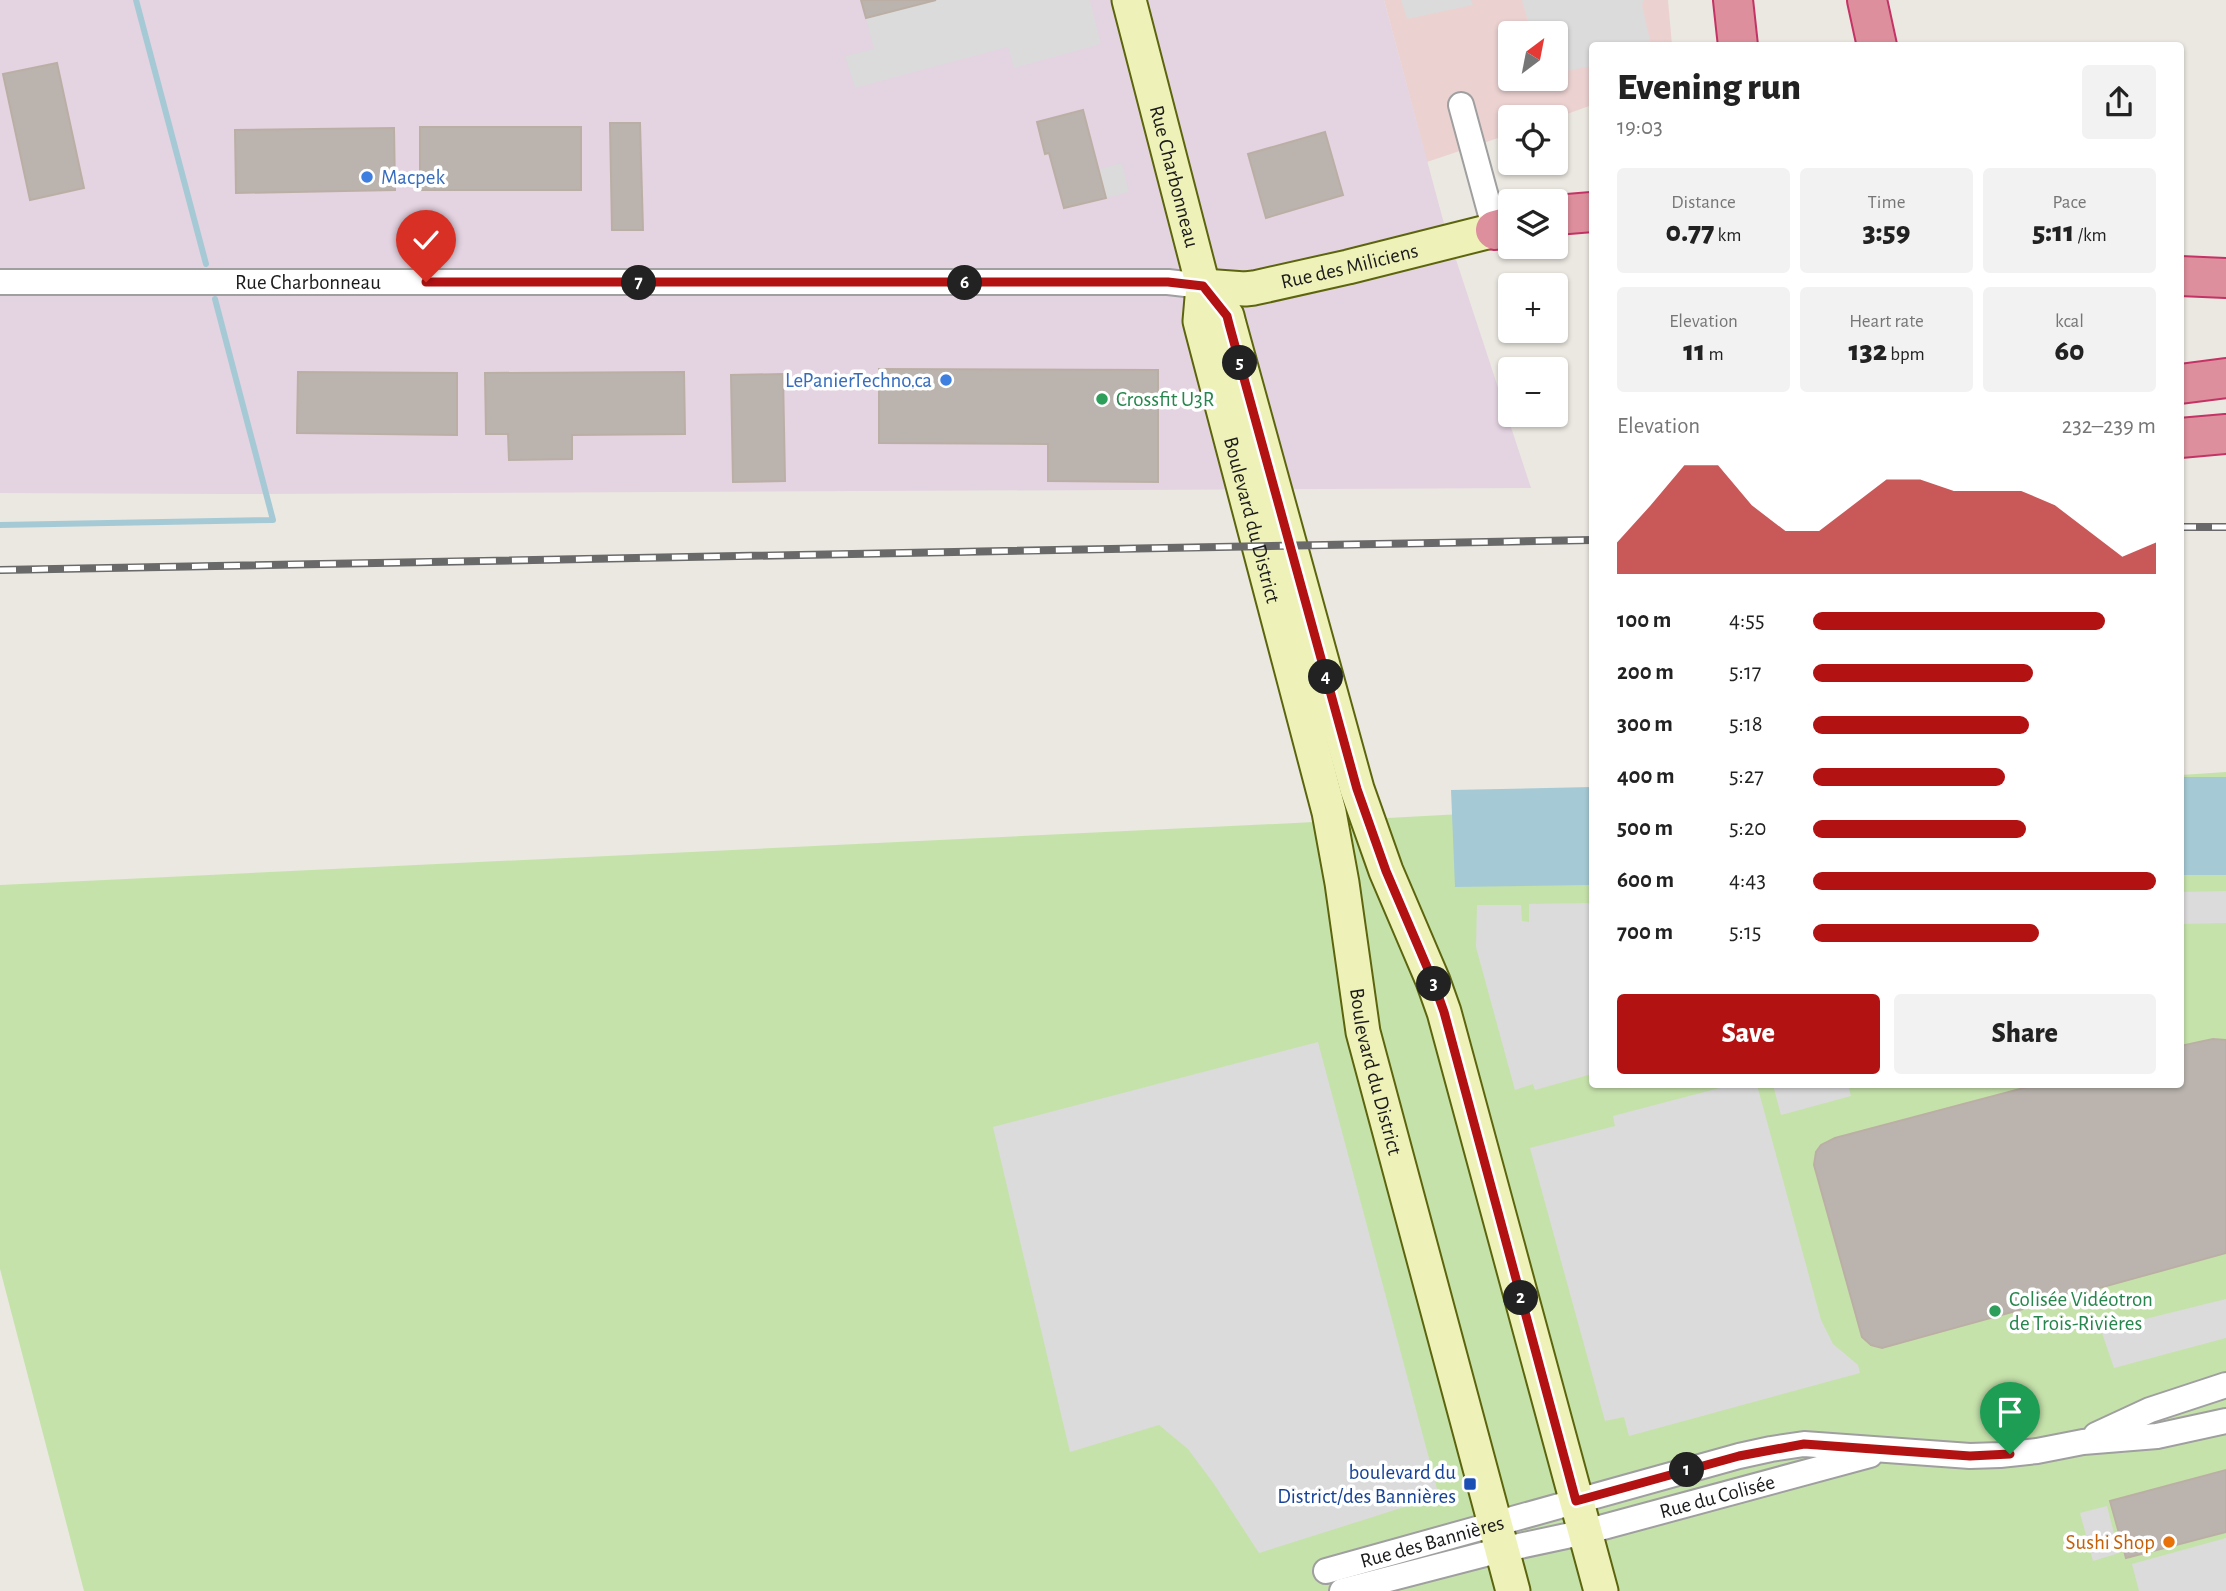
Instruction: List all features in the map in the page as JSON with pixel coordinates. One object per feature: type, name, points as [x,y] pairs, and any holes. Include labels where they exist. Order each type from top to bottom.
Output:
[{"type":"highway","points":[[1733,0],[1738,42]]},
{"type":"highway","points":[[1867,0],[1876,42]]},
{"type":"highway","points":[[1568,214],[1589,212]]},
{"type":"highway","points":[[2184,276],[2226,278]]},
{"type":"highway","points":[[2184,383],[2226,378]]},
{"type":"highway","points":[[2184,438],[2226,434]]},
{"type":"street","name":"Rue Charbonneau","points":[[0,282],[1168,282],[1203,286],[1129,0]]},
{"type":"street","points":[[1461,105],[1498,216]]},
{"type":"street","name":"Rue des Miliciens","points":[[1203,286],[1254,288],[1498,229]]},
{"type":"street","name":"Boulevard du District","points":[[1203,286],[1227,316],[1357,789],[1386,871],[1444,1012],[1601,1591]]},
{"type":"street","name":"Boulevard du District","points":[[1203,286],[1200,321],[1331,820],[1363,1032],[1513,1591]]},
{"type":"street","name":"Rue du Colisée","points":[[2083,1442],[2150,1410],[2226,1385]]},
{"type":"street","name":"Rue du Colisée","points":[[1539,1511],[1580,1516],[1891,1450],[1970,1456],[2000,1455],[2083,1442],[2157,1436],[2226,1421]]},
{"type":"street","name":"Rue des Bannières","points":[[1342,1591],[1498,1537],[1539,1511]]},
{"type":"street","name":"Rue du Colisée","points":[[1542,1541],[1580,1516]]},
{"type":"street","name":"Rue des Bannières","points":[[1326,1571],[1498,1537],[1542,1541]]},
{"type":"shaded area","points":[[0,0],[1384,0],[1443,220],[1498,388],[1498,427],[1511,427],[1531,488],[233,494],[0,493]]},
{"type":"shaded area","points":[[936,0],[1090,0],[1101,44],[1014,68],[1008,47],[855,88],[845,56],[874,49],[866,18]]},
{"type":"shaded area","points":[[1384,0],[1668,0],[1672,42],[1589,42],[1589,106],[1568,114],[1568,105],[1498,105],[1498,138],[1427,162]]},
{"type":"shaded area","points":[[1401,0],[1471,0],[1473,5],[1407,19]]},
{"type":"shaded area","points":[[1522,0],[1644,0],[1642,5],[1650,42],[1589,42],[1589,67],[1568,71],[1568,21],[1528,21]]},
{"type":"shaded area","points":[[1122,163],[1129,192],[1106,198],[1099,169]]},
{"type":"shaded area","points":[[2226,891],[2226,923],[2184,924],[2184,892]]},
{"type":"shaded area","points":[[1589,903],[1589,1075],[1535,1090],[1533,1084],[1515,1090],[1476,947],[1477,905],[1521,905],[1522,921],[1529,922],[1529,904]]},
{"type":"shaded area","points":[[1318,1042],[1439,1496],[1259,1553],[1188,1449],[1159,1425],[1070,1452],[993,1127]]},
{"type":"shaded area","points":[[1720,1088],[1758,1088],[1821,1320],[1833,1344],[1858,1365],[1860,1373],[1629,1436],[1624,1417],[1605,1421],[1530,1148],[1615,1126],[1613,1116]]},
{"type":"shaded area","points":[[1774,1088],[1849,1088],[1851,1096],[1781,1115]]},
{"type":"shaded area","points":[[2226,1299],[2226,1338],[2114,1368],[2101,1330]]},
{"type":"shaded area","points":[[2107,1506],[2119,1553],[2093,1561],[2080,1513]]},
{"type":"shaded area","points":[[2226,1538],[2226,1591],[2139,1591],[2132,1564]]},
{"type":"green space","points":[[2226,772],[2226,1591],[84,1591],[0,1269],[0,885],[1589,807],[1589,1088],[2184,1088],[2184,775]]},
{"type":"water","points":[[2184,777],[2226,777],[2226,875],[2184,875]]},
{"type":"water","points":[[1589,787],[1589,885],[1455,887],[1451,790]]},
{"type":"building","points":[[861,0],[936,0],[866,18]]},
{"type":"building","points":[[57,63],[84,188],[30,200],[3,74]]},
{"type":"building","points":[[1083,110],[1106,198],[1064,208],[1049,153],[1045,154],[1037,122]]},
{"type":"building","points":[[610,123],[640,123],[643,230],[612,230]]},
{"type":"building","points":[[420,127],[581,127],[581,190],[420,190]]},
{"type":"building","points":[[394,128],[395,190],[236,193],[235,130]]},
{"type":"building","points":[[1325,132],[1343,195],[1266,218],[1248,154]]},
{"type":"building","points":[[879,369],[1158,370],[1158,482],[1048,481],[1048,444],[879,443]]},
{"type":"building","points":[[298,372],[457,373],[457,435],[297,433]]},
{"type":"building","points":[[684,372],[685,434],[572,435],[572,459],[509,460],[508,434],[486,434],[485,373]]},
{"type":"building","points":[[783,374],[785,481],[733,482],[731,375]]},
{"type":"building","points":[[2213,1039],[2226,1040],[2226,1253],[1882,1348],[1871,1345],[1862,1337],[1814,1165],[1816,1152],[1821,1145],[1835,1138],[2024,1088],[2184,1088],[2184,1045]]},
{"type":"building","points":[[2226,1470],[2226,1532],[2126,1558],[2110,1501]]},
{"type":"waterway","points":[[136,0],[206,264]]},
{"type":"waterway","points":[[0,525],[273,520],[215,299]]},
{"type":"railway","points":[[2184,527],[2226,527]]},
{"type":"railway","points":[[0,570],[1589,540]]},
{"type":"place","name":"Macpek","points":[[367,177]]},
{"type":"place","name":"LePanierTechno.ca","points":[[946,380]]},
{"type":"place","name":"Crossfit U3R","points":[[1102,399]]},
{"type":"place","name":"Colisée Vidéotron de Trois-Rivières","points":[[1995,1311]]},
{"type":"place","name":"boulevard du District/des Bannières","points":[[1470,1484]]},
{"type":"place","name":"Sushi Shop","points":[[2169,1542]]},
{"type":"route","points":[[426,282],[1168,282],[1203,286],[1227,316],[1357,789],[1386,871],[1444,1012],[1576,1501],[1739,1456],[1804,1444],[1970,1456],[2010,1454]]}]
